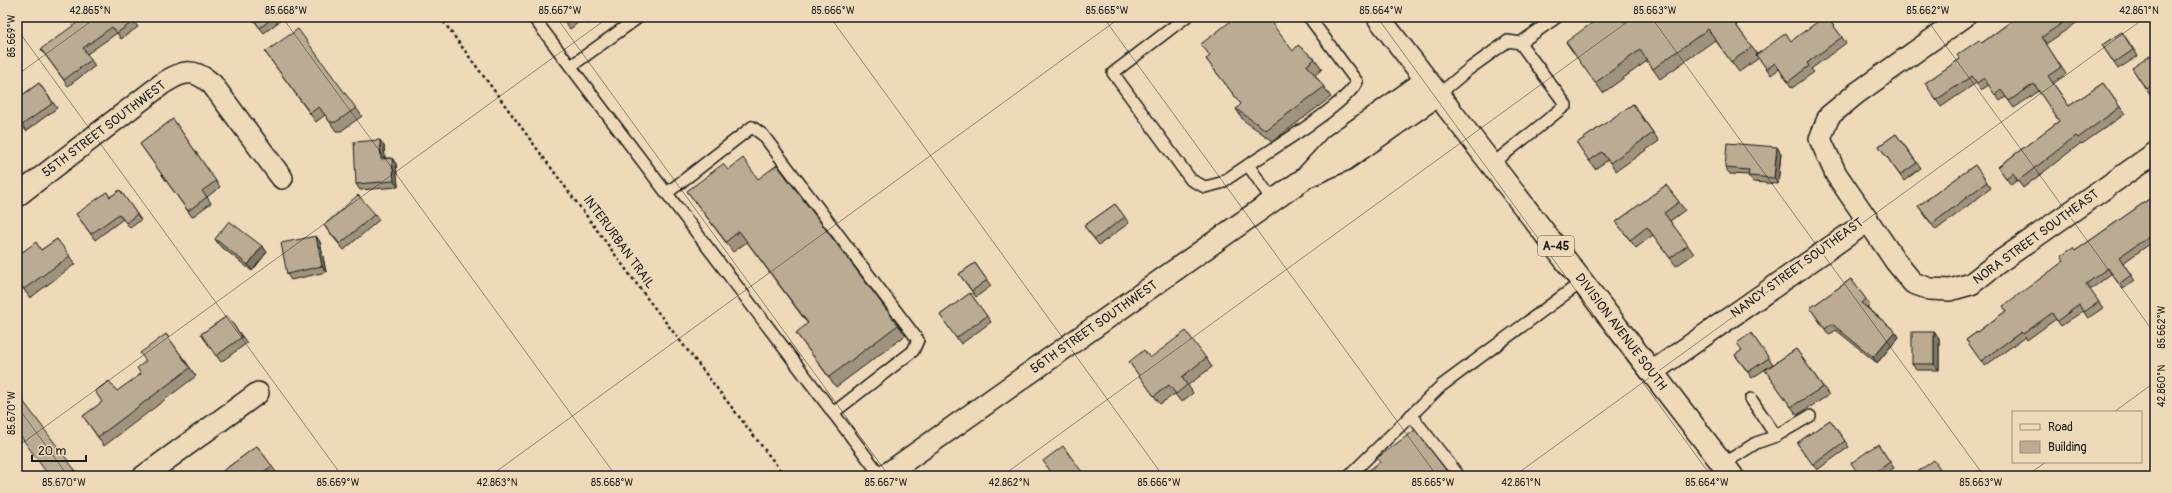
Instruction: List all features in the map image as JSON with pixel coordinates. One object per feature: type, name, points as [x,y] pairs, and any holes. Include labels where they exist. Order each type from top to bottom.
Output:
[{"type":"main road","name":"DIVISION AVENUE SOUTH","points":[[1378,17],[1583,281],[1727,470]]},
{"type":"street","name":"NANCY STREET SOUTHEAST","points":[[1652,372],[1868,220],[1836,174],[1820,139],[1829,116],[1857,93],[1964,17]]},
{"type":"street","name":"55TH STREET SOUTHWEST","points":[[17,196],[162,84],[178,75],[194,72],[206,78],[218,91],[282,178]]},
{"type":"street","name":"56TH STREET SOUTHWEST","points":[[882,476],[1305,178],[1335,145],[1432,87]]},
{"type":"street","name":"NORA STREET SOUTHEAST","points":[[1868,220],[1913,283],[1930,289],[1950,290],[1971,284],[1995,265],[2155,153]]},
{"type":"street","points":[[144,476],[258,393]]},
{"type":"lane","points":[[533,17],[882,476]]},
{"type":"lane","points":[[571,66],[639,17]]},
{"type":"lane","points":[[1186,17],[1113,73],[1191,180],[1205,186],[1222,182],[1352,91],[1357,82],[1309,17]]},
{"type":"lane","points":[[1520,43],[1557,17]]},
{"type":"lane","points":[[1432,87],[1469,69],[1508,41],[1520,43],[1566,105],[1492,165]]},
{"type":"lane","points":[[667,193],[752,127],[763,135],[918,340],[913,351],[833,412]]},
{"type":"lane","points":[[1248,165],[1273,201]]},
{"type":"lane","points":[[1348,476],[1441,386],[1583,281]]},
{"type":"lane","points":[[1751,399],[1776,436]]},
{"type":"lane","points":[[1411,415],[1459,476]]},
{"type":"lane","points":[[1727,470],[1756,443],[1776,436],[1810,416]]},
{"type":"path","name":"INTERURBAN TRAIL","points":[[440,17],[647,298],[785,476]]},
{"type":"building","points":[[85,17],[131,17],[134,21],[117,33],[112,27],[83,48],[91,60],[64,80],[41,49]]},
{"type":"building","points":[[252,17],[274,17],[260,28]]},
{"type":"building","points":[[1236,17],[1267,17],[1293,51],[1298,45],[1315,59],[1307,65],[1324,87],[1266,130],[1236,109],[1241,104],[1206,59],[1210,56],[1201,44]]},
{"type":"building","points":[[1600,17],[1620,17],[1624,22],[1631,17],[1730,17],[1752,47],[1731,62],[1708,29],[1653,69],[1640,50],[1595,83],[1566,42]]},
{"type":"building","points":[[1824,17],[1827,17],[1842,37],[1807,63],[1809,66],[1788,82],[1775,63],[1767,69],[1756,55],[1786,33],[1791,41]]},
{"type":"building","points":[[2017,17],[2071,17],[2042,37],[2061,67],[2048,76],[2069,106],[2103,83],[2120,107],[2078,138],[2076,136],[2018,181],[2013,173],[2006,178],[1998,167],[2059,121],[2034,84],[2009,101],[2001,90],[1995,95],[1984,78],[1977,83],[1972,76],[1936,100],[1925,83],[1960,59],[1957,55],[1979,40],[1982,43]]},
{"type":"building","points":[[298,29],[356,108],[336,122],[330,122],[319,107],[310,113],[265,52]]},
{"type":"building","points":[[2122,32],[2133,50],[2114,63],[2102,45]]},
{"type":"building","points":[[2153,54],[2155,57],[2155,82],[2146,89],[2132,68]]},
{"type":"building","points":[[39,83],[53,103],[22,125],[17,118],[17,99]]},
{"type":"building","points":[[1633,104],[1653,133],[1610,163],[1602,152],[1589,161],[1577,143]]},
{"type":"building","points":[[173,119],[216,181],[202,191],[207,197],[188,211],[140,144]]},
{"type":"building","points":[[1896,134],[1917,163],[1900,175],[1879,146]]},
{"type":"building","points":[[380,140],[381,159],[392,158],[394,181],[356,184],[354,142]]},
{"type":"building","points":[[1727,143],[1777,147],[1774,178],[1748,176],[1749,170],[1725,168]]},
{"type":"building","points":[[743,158],[758,179],[777,165],[898,325],[829,377],[796,333],[808,323],[739,231],[726,242],[687,191],[723,164],[728,170]]},
{"type":"building","points":[[1975,165],[1987,182],[1932,224],[1918,206]]},
{"type":"building","points":[[1666,185],[1679,202],[1664,213],[1688,245],[1670,258],[1647,227],[1630,240],[1616,222]]},
{"type":"building","points":[[120,190],[137,214],[126,223],[119,214],[91,234],[76,214],[107,192],[110,197]]},
{"type":"building","points":[[358,195],[375,214],[340,244],[324,225]]},
{"type":"building","points":[[2155,195],[2155,242],[2150,236],[2119,257],[2131,275],[2119,284],[2108,268],[2086,284],[2099,302],[2084,312],[2079,305],[2057,321],[2052,313],[2023,334],[2021,332],[1981,361],[1966,340],[2006,311],[2003,306],[2064,261],[2061,256],[2073,248],[2075,251]]},
{"type":"building","points":[[1115,204],[1125,217],[1095,239],[1084,226]]},
{"type":"building","points":[[229,221],[262,246],[248,265],[215,239]]},
{"type":"building","points":[[316,236],[322,266],[287,274],[281,243]]},
{"type":"building","points":[[57,239],[70,256],[24,289],[17,280],[17,256],[36,242],[41,250]]},
{"type":"building","points":[[975,263],[987,280],[972,291],[959,274]]},
{"type":"building","points":[[1851,279],[1866,299],[1861,303],[1895,331],[1873,357],[1832,324],[1825,329],[1810,308]]},
{"type":"building","points":[[970,293],[987,316],[956,338],[940,315]]},
{"type":"building","points":[[227,316],[242,337],[216,356],[201,334]]},
{"type":"building","points":[[1186,331],[1206,358],[1182,377],[1187,385],[1176,394],[1169,385],[1154,396],[1129,362],[1144,350],[1150,358]]},
{"type":"building","points":[[1912,332],[1934,332],[1934,364],[1912,364]]},
{"type":"building","points":[[1751,333],[1769,358],[1748,372],[1735,355],[1742,350],[1737,343]]},
{"type":"building","points":[[166,334],[190,368],[98,437],[83,416],[102,402],[95,391],[109,381],[117,391],[141,374],[137,368],[146,361],[140,353]]},
{"type":"building","points":[[1796,349],[1823,387],[1791,407],[1765,370]]},
{"type":"building","points":[[17,393],[75,470],[68,476],[49,476],[17,431]]},
{"type":"building","points":[[1830,420],[1845,441],[1813,465],[1797,443]]},
{"type":"building","points":[[1415,430],[1446,470],[1454,472],[1457,476],[1361,476],[1380,462],[1377,458]]},
{"type":"building","points":[[1878,444],[1890,462],[1870,476],[1860,476],[1851,463]]},
{"type":"building","points":[[257,446],[272,466],[258,476],[216,476]]},
{"type":"building","points":[[1063,446],[1085,476],[1054,476],[1043,461]]},
{"type":"building","points":[[1934,460],[1945,476],[1912,476]]}]
